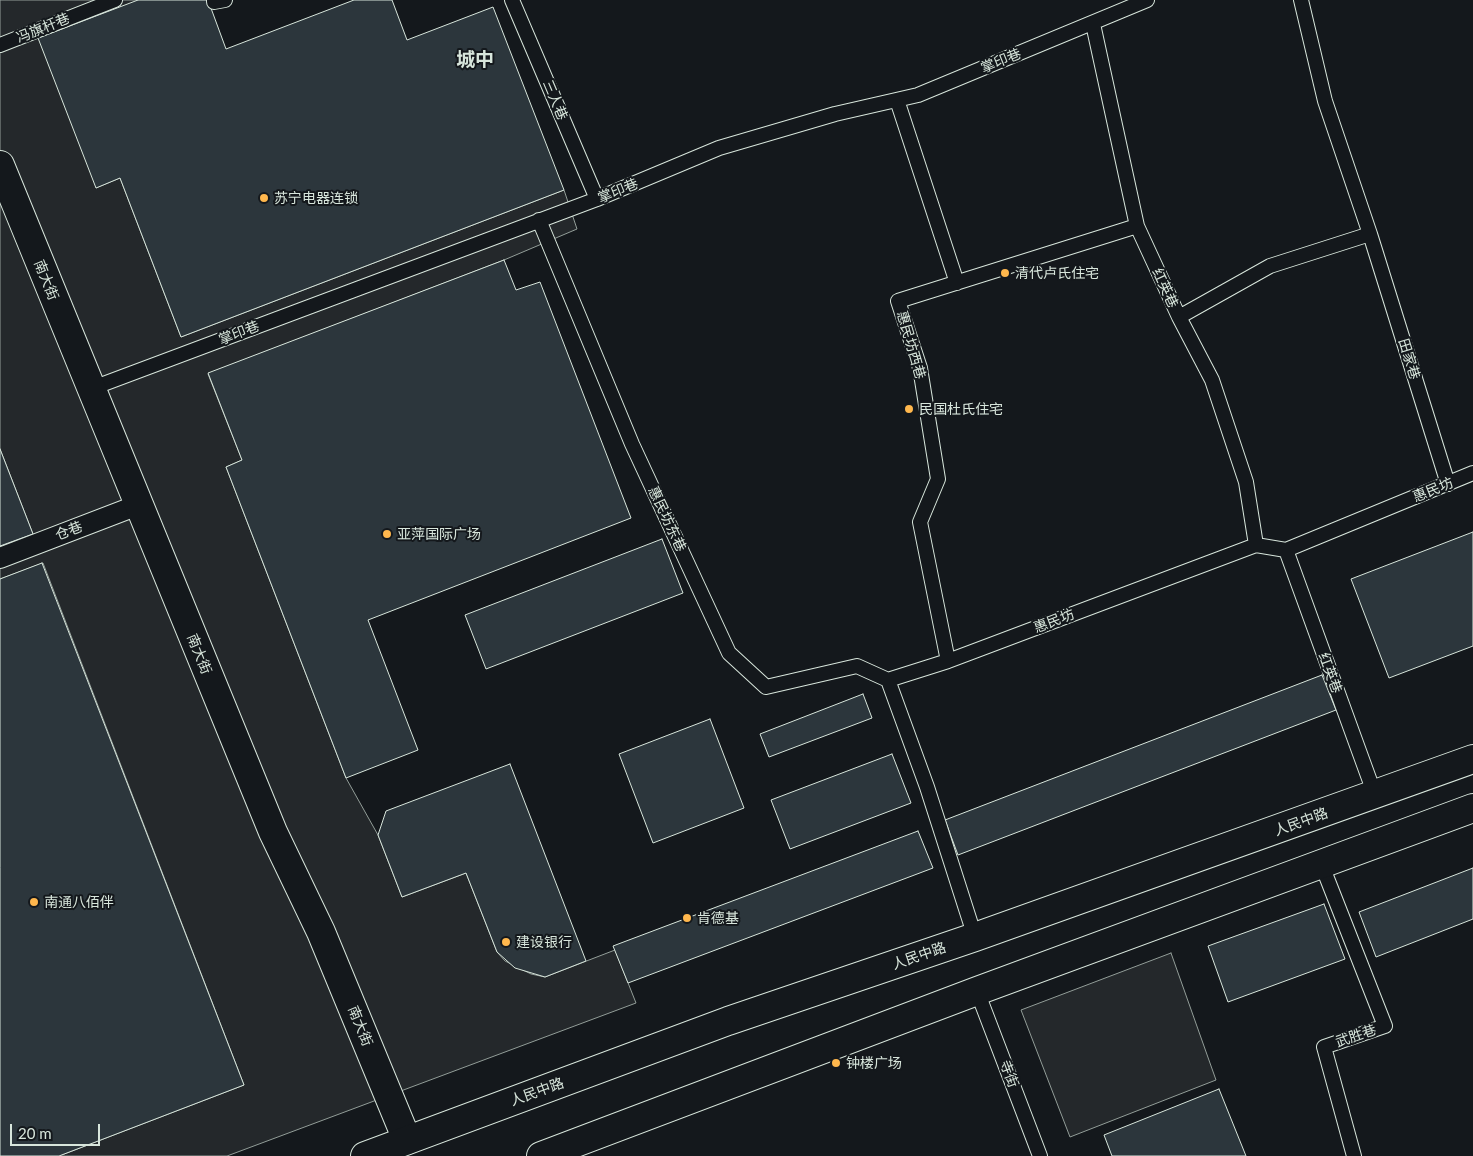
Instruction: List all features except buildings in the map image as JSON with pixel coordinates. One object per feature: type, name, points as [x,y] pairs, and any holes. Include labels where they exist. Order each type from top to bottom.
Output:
[{"type":"main road","name":"南大街","points":[[0,165],[90,389],[273,832],[322,932],[407,1140]]},
{"type":"main road","name":"人民中路","points":[[365,1156],[728,1021],[975,937],[1473,760]]},
{"type":"main road","points":[[541,1156],[977,991],[1473,808]]},
{"type":"street","name":"仓巷","points":[[0,558],[138,505]]},
{"type":"lane","name":"冯旗杆巷","points":[[0,45],[114,0]]},
{"type":"lane","points":[[214,0],[214,2],[225,0]]},
{"type":"lane","name":"三人巷","points":[[512,0],[597,200]]},
{"type":"lane","name":"掌印巷","points":[[90,389],[539,220],[597,200],[719,148],[835,114],[918,95],[1147,0]]},
{"type":"lane","name":"田家巷","points":[[1301,0],[1325,101],[1370,234],[1448,484]]},
{"type":"lane","name":"红英巷","points":[[1093,24],[1137,226],[1215,389],[1246,482],[1256,545]]},
{"type":"lane","points":[[897,100],[957,283]]},
{"type":"lane","name":"惠民坊东巷","points":[[539,220],[632,444],[729,654],[766,688],[857,666],[888,680]]},
{"type":"lane","name":"惠民坊西巷","points":[[948,661],[920,522],[938,479],[920,368],[898,301],[1137,226]]},
{"type":"lane","points":[[1179,317],[1270,266],[1370,234]]},
{"type":"lane","name":"惠民坊","points":[[1286,550],[1473,473]]},
{"type":"lane","points":[[1256,545],[1286,550]]},
{"type":"lane","name":"惠民坊","points":[[888,680],[948,661],[1256,545]]},
{"type":"lane","name":"红英巷","points":[[1286,550],[1375,795]]},
{"type":"lane","points":[[888,680],[927,786],[975,937]]},
{"type":"lane","name":"武胜巷","points":[[1322,863],[1385,1026],[1324,1047],[1354,1156]]},
{"type":"lane","name":"寺街","points":[[977,991],[1040,1156]]},
{"type":"shaded area","points":[[0,0],[138,0],[96,188],[120,178],[181,337],[564,190],[577,229],[504,260],[208,374],[242,460],[226,467],[346,778],[378,835],[402,897],[466,873],[497,952],[505,961],[531,974],[545,977],[615,950],[636,1003],[227,1156],[59,1156],[244,1085],[43,563],[0,579],[0,546],[33,534],[0,449]]},
{"type":"shaded area","points":[[1171,953],[1216,1080],[1070,1137],[1021,1010]]},
{"type":"place","name":"苏宁电器连锁","points":[[264,198]]},
{"type":"place","name":"清代卢氏住宅","points":[[1005,273]]},
{"type":"place","name":"民国杜氏住宅","points":[[909,409]]},
{"type":"place","name":"亚萍国际广场","points":[[387,534]]},
{"type":"place","name":"南通八佰伴","points":[[34,902]]},
{"type":"place","name":"肯德基","points":[[687,918]]},
{"type":"place","name":"建设银行","points":[[506,942]]},
{"type":"place","name":"钟楼广场","points":[[836,1063]]},
{"type":"district","name":"城中","points":[[475,60]]}]
